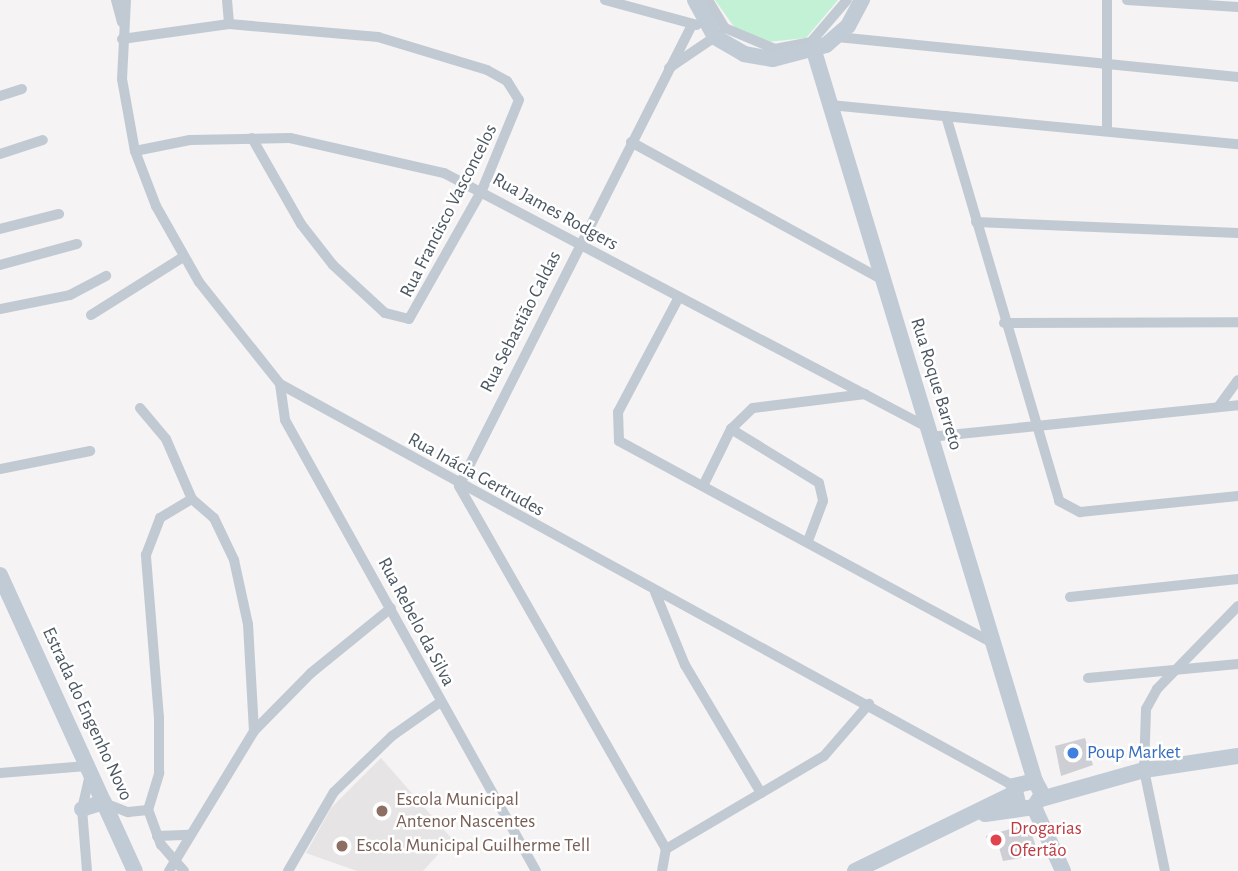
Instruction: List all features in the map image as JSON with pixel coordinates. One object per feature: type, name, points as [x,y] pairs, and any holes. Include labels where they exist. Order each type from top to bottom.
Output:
[{"type":"street","name":"Rua Inácia Gertrudes","points":[[116,0],[123,24]]},
{"type":"street","name":"Rua Inácia Gertrudes","points":[[126,0],[122,40],[135,151],[183,257],[280,384],[459,486],[869,704],[1026,793]]},
{"type":"street","points":[[122,40],[229,24],[227,0]]},
{"type":"street","points":[[606,0],[711,27],[758,57],[813,46],[837,37],[1108,61],[1238,77]]},
{"type":"street","points":[[695,0],[711,27]]},
{"type":"street","points":[[708,0],[711,27]]},
{"type":"street","points":[[813,46],[847,0]]},
{"type":"street","points":[[837,37],[862,0]]},
{"type":"street","points":[[1107,0],[1107,131]]},
{"type":"street","points":[[1127,0],[1238,7]]},
{"type":"street","name":"Rua Francisco Vasconcelos","points":[[229,24],[378,37],[507,81],[519,100],[518,115],[482,191],[416,316],[395,319],[360,293],[301,224],[252,138]]},
{"type":"street","points":[[670,68],[711,27]]},
{"type":"street","name":"Rua Sebastião Caldas","points":[[459,486],[670,68],[711,27]]},
{"type":"street","name":"Rua Roque Barreto","points":[[813,46],[1020,739],[1026,793],[1063,871]]},
{"type":"street","points":[[0,96],[22,89]]},
{"type":"street","points":[[830,105],[1238,144]]},
{"type":"street","points":[[946,116],[1051,490],[1080,512],[1238,496]]},
{"type":"street","name":"Rua James Rodgers","points":[[135,151],[252,138],[344,146],[482,191],[579,247],[865,394],[928,432]]},
{"type":"street","points":[[0,154],[43,140]]},
{"type":"street","points":[[631,142],[883,280]]},
{"type":"street","points":[[0,229],[59,214]]},
{"type":"street","points":[[976,222],[1238,233]]},
{"type":"street","points":[[0,265],[77,244]]},
{"type":"street","points":[[91,315],[183,257]]},
{"type":"street","points":[[0,309],[70,295],[106,276]]},
{"type":"street","points":[[679,297],[618,412],[619,441],[992,643]]},
{"type":"street","points":[[1004,323],[1238,322]]},
{"type":"street","points":[[1219,406],[1238,380]]},
{"type":"street","name":"Rua Rebelo da Silva","points":[[280,384],[285,420],[391,608],[439,703],[536,871]]},
{"type":"street","points":[[703,486],[731,429],[753,408],[771,403],[865,394]]},
{"type":"street","points":[[928,432],[1033,428],[1238,405]]},
{"type":"street","points":[[140,408],[166,439],[192,499],[214,518],[234,560],[248,624],[254,731]]},
{"type":"street","points":[[731,429],[819,483],[823,501],[808,541]]},
{"type":"street","points":[[0,468],[90,451]]},
{"type":"street","points":[[459,486],[666,849],[662,871]]},
{"type":"street","points":[[176,869],[157,835],[148,810],[159,773],[159,718],[146,555],[160,518],[192,499]]},
{"type":"street","name":"Estrada do Engenho Novo","points":[[0,576],[135,871]]},
{"type":"street","points":[[1070,597],[1238,579]]},
{"type":"street","points":[[655,592],[685,664],[761,793]]},
{"type":"street","points":[[1165,871],[1144,770],[1146,709],[1175,668],[1238,606]]},
{"type":"street","points":[[176,869],[190,835],[254,731],[331,655],[391,608]]},
{"type":"street","points":[[1088,678],[1238,664]]},
{"type":"street","points":[[288,871],[310,825],[360,762],[439,703]]},
{"type":"street","points":[[666,849],[824,757],[869,704]]},
{"type":"street","points":[[855,871],[1026,793],[1074,787],[1144,770],[1238,756]]},
{"type":"street","points":[[0,773],[88,771],[82,809],[87,871]]},
{"type":"street","points":[[82,809],[104,802],[128,812],[148,810]]},
{"type":"street","points":[[157,835],[190,835]]},
{"type":"shaded area","points":[[381,758],[452,839],[423,871],[357,871],[306,853],[331,808]]},
{"type":"green space","points":[[715,0],[838,0],[806,38],[767,42],[735,28]]},
{"type":"building","name":"Poup Market","points":[[1085,738],[1093,765],[1061,776],[1055,746]]},
{"type":"building","points":[[1017,827],[1032,835],[1039,855],[1003,861],[998,844],[989,847],[986,836]]},
{"type":"place","name":"Poup Market","points":[[1073,753]]},
{"type":"place","name":"Escola Municipal Antenor Nascentes","points":[[382,811]]},
{"type":"place","name":"Drogarias Ofertão","points":[[996,840]]},
{"type":"place","name":"Escola Municipal Guilherme Tell","points":[[342,846]]}]
